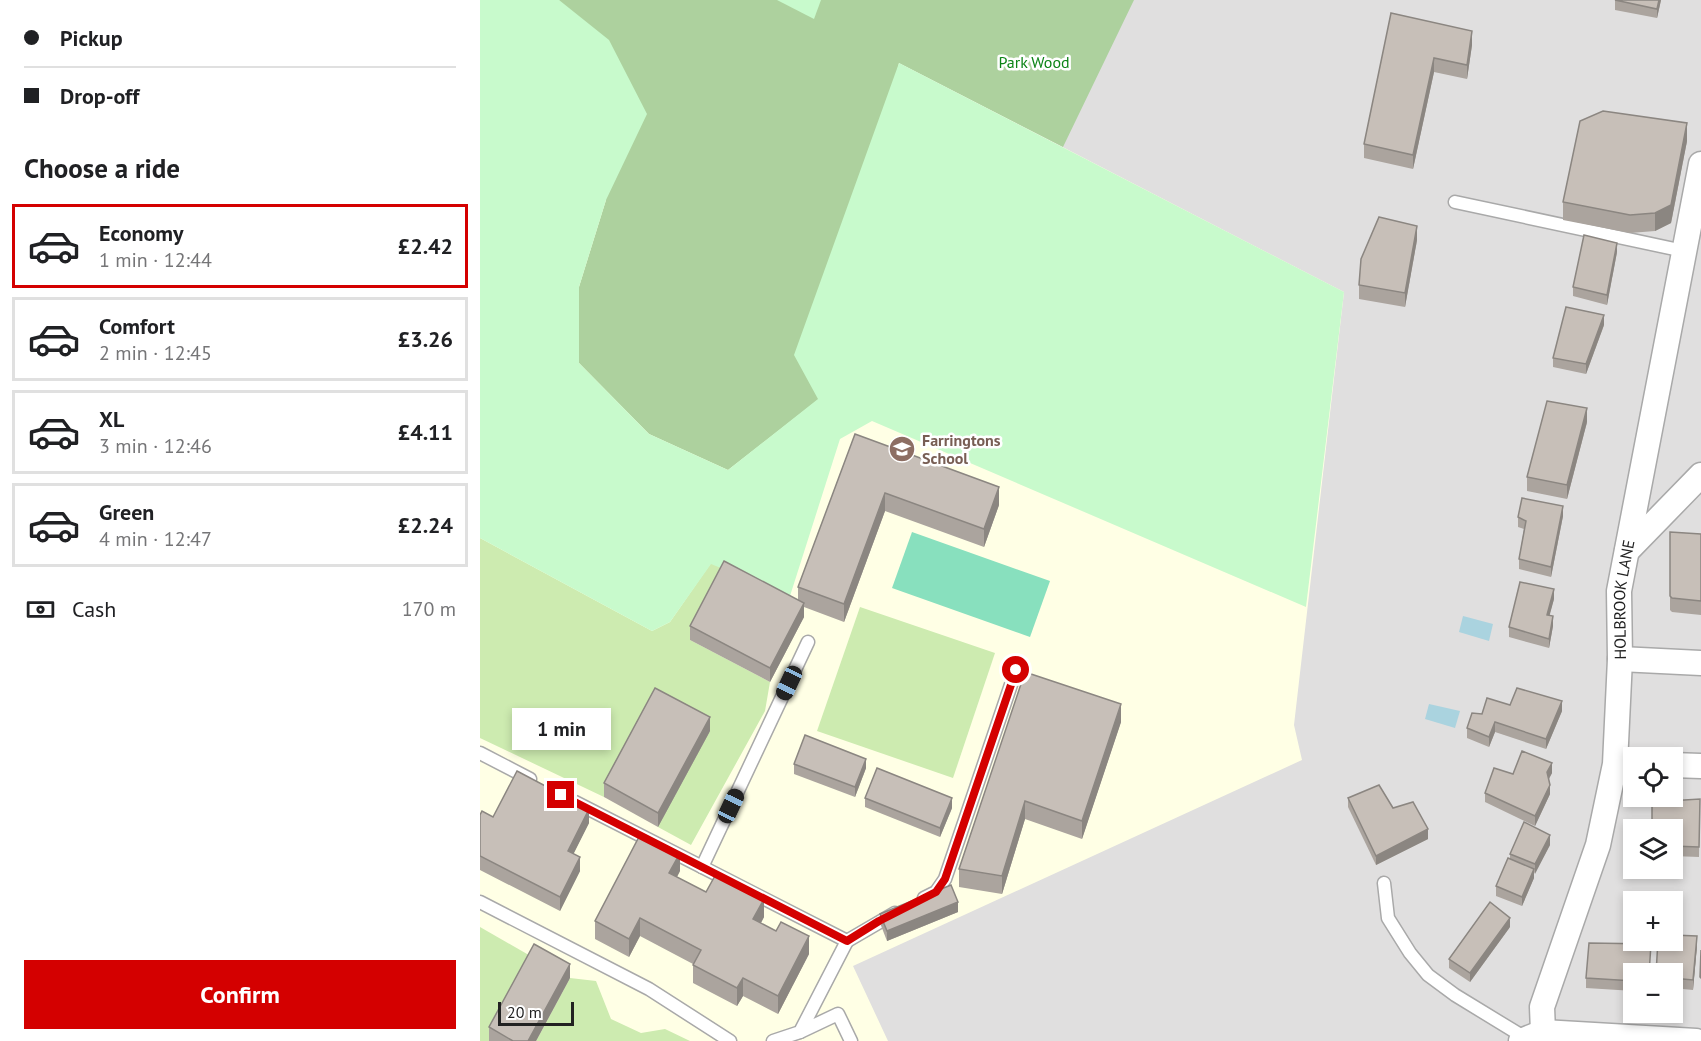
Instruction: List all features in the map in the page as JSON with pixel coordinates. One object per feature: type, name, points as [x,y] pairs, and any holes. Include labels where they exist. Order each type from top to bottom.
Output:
[{"type":"street","name":"HOLBROOK LANE","points":[[1623,747],[1619,591],[1701,164]]},
{"type":"street","points":[[1627,551],[1701,475]]},
{"type":"street","points":[[1620,659],[1701,663]]},
{"type":"street","points":[[1683,765],[1701,766]]},
{"type":"street","name":"HOLBROOK LANE","points":[[1531,1037],[1623,767]]},
{"type":"street","points":[[1531,1037],[1696,1041]]},
{"type":"lane","points":[[1455,202],[1684,251]]},
{"type":"lane","points":[[702,867],[808,642]]},
{"type":"lane","points":[[800,1032],[847,941],[879,921],[936,892],[945,879],[1016,670]]},
{"type":"lane","points":[[480,753],[544,786]]},
{"type":"lane","points":[[565,796],[847,941]]},
{"type":"lane","points":[[1384,883],[1388,918],[1410,953],[1428,975],[1455,995],[1531,1037]]},
{"type":"lane","points":[[480,902],[649,989],[730,1041]]},
{"type":"lane","points":[[773,1041],[800,1032],[838,1014],[851,1041]]},
{"type":"shaded area","points":[[480,0],[1701,0],[1701,1041],[480,1041]]},
{"type":"shaded area","name":"Farringtons School","points":[[480,0],[777,0],[1344,292],[1294,725],[1302,760],[853,966],[888,1041],[480,1041]]},
{"type":"green space","points":[[480,0],[559,0],[609,40],[647,114],[606,200],[579,287],[579,363],[649,434],[728,470],[818,399],[794,355],[899,63],[1344,292],[1306,607],[872,421],[840,439],[790,596],[711,564],[670,622],[652,631],[480,538]]},
{"type":"green space","name":"Park Wood","points":[[559,0],[1134,0],[1063,147],[899,63],[819,399],[728,470],[649,434],[579,363],[579,287],[606,200]]},
{"type":"green space","points":[[777,0],[821,0],[814,19]]},
{"type":"green space","points":[[912,532],[1050,581],[1030,637],[892,588]]},
{"type":"green space","points":[[480,538],[652,631],[670,622],[711,563],[727,570],[690,640],[770,682],[765,711],[691,845],[658,827],[655,702],[604,797],[480,738]]},
{"type":"green space","points":[[860,607],[995,653],[953,778],[817,731]]},
{"type":"green space","points":[[480,927],[534,958],[489,1041],[480,1041]]},
{"type":"green space","points":[[570,978],[596,981],[611,1019],[641,1033],[665,1029],[690,1041],[536,1041]]},
{"type":"water","points":[[1463,616],[1493,624],[1489,641],[1459,632]]},
{"type":"water","points":[[1429,704],[1460,711],[1455,728],[1425,719]]},
{"type":"building","points":[[1615,0],[1659,0],[1657,9]]},
{"type":"building","points":[[1391,13],[1472,31],[1467,65],[1434,58],[1413,155],[1364,144]]},
{"type":"building","points":[[1603,111],[1687,123],[1671,205],[1655,213],[1630,215],[1563,202],[1580,121]]},
{"type":"building","points":[[1379,217],[1417,226],[1405,293],[1359,285],[1361,259]]},
{"type":"building","points":[[1584,235],[1617,243],[1607,295],[1573,287]]},
{"type":"building","points":[[1566,307],[1604,315],[1586,364],[1553,358]]},
{"type":"building","points":[[1547,401],[1587,408],[1567,485],[1527,477]]},
{"type":"building","points":[[855,434],[999,487],[984,529],[885,493],[844,604],[798,587]]},
{"type":"building","points":[[1522,498],[1563,506],[1551,567],[1519,559],[1526,521],[1518,517]]},
{"type":"building","points":[[1670,532],[1701,534],[1701,601],[1670,596]]},
{"type":"building","points":[[724,561],[804,603],[770,668],[690,626]]},
{"type":"building","points":[[1520,582],[1554,589],[1547,615],[1553,616],[1549,639],[1509,627]]},
{"type":"building","points":[[1025,672],[1121,704],[1082,821],[1025,801],[1002,876],[959,869]]},
{"type":"building","points":[[655,688],[710,717],[658,813],[604,783]]},
{"type":"building","points":[[1517,688],[1562,701],[1546,739],[1495,722],[1489,737],[1467,728],[1472,713],[1482,714],[1487,698],[1510,705]]},
{"type":"building","points":[[805,735],[866,759],[855,787],[794,764]]},
{"type":"building","points":[[1522,751],[1552,763],[1547,772],[1550,785],[1535,816],[1485,793],[1494,768],[1513,774]]},
{"type":"building","points":[[877,768],[952,798],[940,828],[865,798]]},
{"type":"building","points":[[517,771],[589,809],[568,851],[580,857],[560,897],[480,856],[480,815],[482,811],[493,817]]},
{"type":"building","points":[[1379,785],[1393,808],[1413,802],[1428,829],[1376,856],[1348,798]]},
{"type":"building","points":[[1700,799],[1699,847],[1683,846],[1683,819],[1652,819],[1652,807],[1683,807],[1683,800]]},
{"type":"building","points":[[1524,822],[1550,835],[1535,864],[1510,854]]},
{"type":"building","points":[[641,833],[680,853],[669,873],[706,892],[716,874],[764,899],[753,919],[776,931],[781,922],[809,936],[778,996],[743,978],[737,988],[693,965],[701,950],[640,918],[629,939],[595,921]]},
{"type":"building","points":[[1508,858],[1534,869],[1522,897],[1496,886]]},
{"type":"building","points":[[951,885],[958,902],[887,931],[880,914]]},
{"type":"building","points":[[1490,902],[1510,918],[1470,973],[1449,959]]},
{"type":"building","points":[[1683,935],[1697,936],[1693,980],[1683,979],[1683,963],[1657,963],[1657,951],[1683,951]]},
{"type":"building","points":[[1589,943],[1623,944],[1623,951],[1651,951],[1650,963],[1623,963],[1623,980],[1586,978]]},
{"type":"building","points":[[534,944],[570,964],[528,1041],[513,1041],[489,1027]]},
{"type":"place","name":"Farringtons School","points":[[902,449]]},
{"type":"route","points":[[561,795],[847,941],[879,921],[936,892],[945,879],[1016,670]]}]
